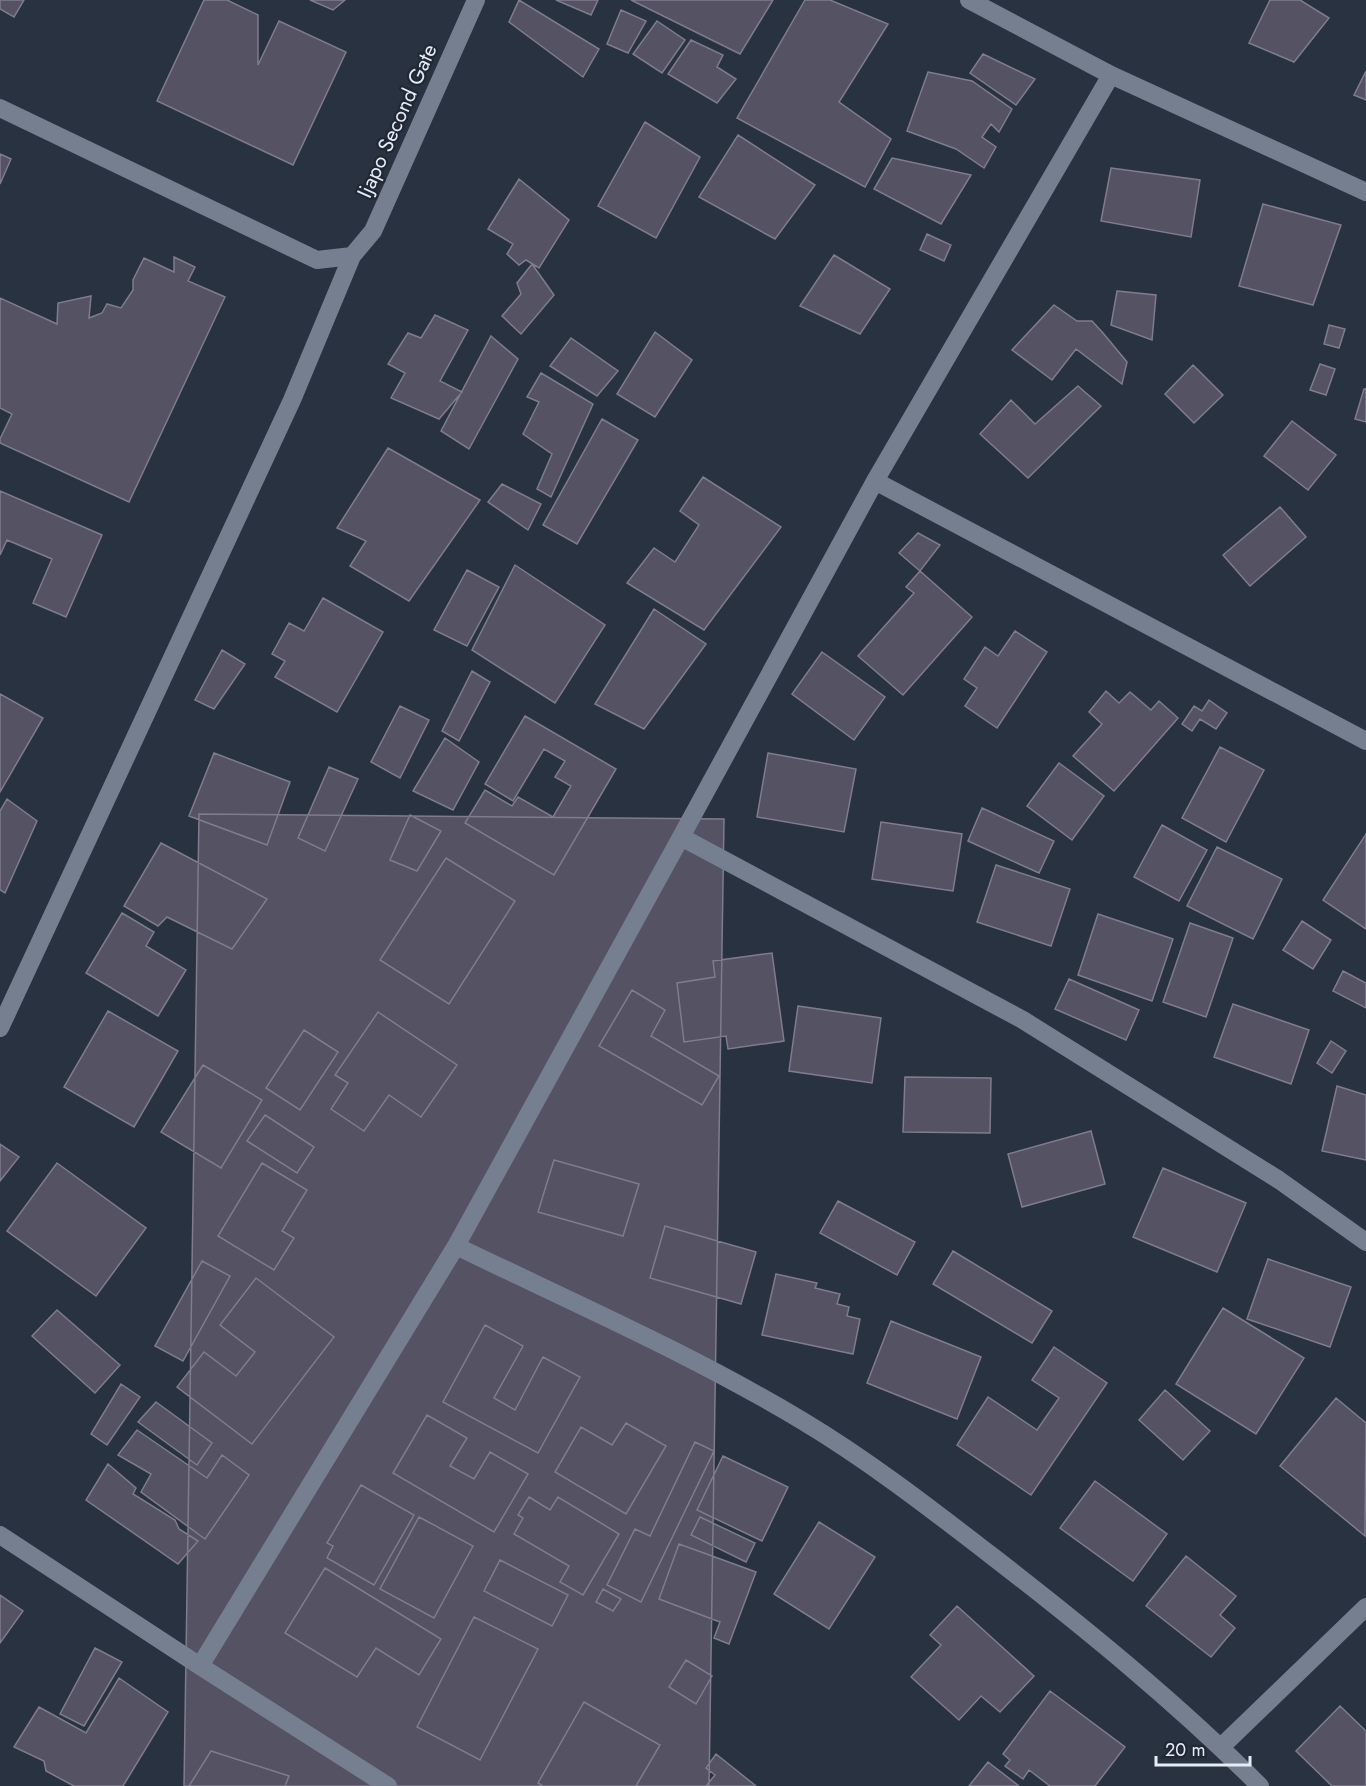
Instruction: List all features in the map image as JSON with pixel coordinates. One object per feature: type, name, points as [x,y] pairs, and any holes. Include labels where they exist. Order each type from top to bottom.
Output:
[{"type":"street","name":"Ijapo Second Gate","points":[[0,1028],[292,400],[352,256],[373,231],[476,0]]},
{"type":"street","points":[[969,0],[1111,75],[1366,192]]},
{"type":"street","points":[[200,1666],[456,1246],[875,481],[1111,75]]},
{"type":"street","points":[[0,108],[317,260],[352,256]]},
{"type":"street","points":[[875,481],[1366,741]]},
{"type":"street","points":[[681,837],[1023,1020],[1279,1180],[1366,1242]]},
{"type":"street","points":[[456,1246],[666,1347],[802,1420],[914,1496],[1064,1611],[1221,1747],[1260,1786]]},
{"type":"street","points":[[0,1535],[388,1786]]},
{"type":"street","points":[[1221,1747],[1366,1607]]},
{"type":"building","points":[[0,0],[24,0],[14,17],[0,9]]},
{"type":"building","points":[[204,0],[227,0],[258,15],[258,65],[279,21],[346,52],[293,165],[157,101]]},
{"type":"building","points":[[310,0],[345,0],[333,10]]},
{"type":"building","points":[[519,0],[599,49],[583,77],[509,22]]},
{"type":"building","points":[[556,0],[598,0],[591,15]]},
{"type":"building","points":[[631,0],[773,0],[740,54]]},
{"type":"building","points":[[805,0],[830,0],[888,24],[839,102],[891,139],[865,187],[737,118]]},
{"type":"building","points":[[1270,0],[1300,0],[1329,18],[1294,62],[1249,43]]},
{"type":"building","points":[[621,10],[646,21],[628,53],[607,44]]},
{"type":"building","points":[[657,21],[685,40],[662,73],[633,54]]},
{"type":"building","points":[[691,40],[723,55],[717,67],[736,79],[717,103],[668,74]]},
{"type":"building","points":[[983,54],[1035,79],[1016,105],[970,73]]},
{"type":"building","points":[[1366,71],[1366,100],[1354,95]]},
{"type":"building","points":[[928,72],[972,81],[1012,109],[999,132],[991,124],[982,137],[996,147],[984,168],[956,149],[907,131]]},
{"type":"building","points":[[645,122],[700,157],[656,238],[598,206]]},
{"type":"building","points":[[738,135],[815,185],[775,239],[699,197]]},
{"type":"building","points":[[0,154],[11,159],[0,184]]},
{"type":"building","points":[[892,158],[971,175],[941,224],[874,189]]},
{"type":"building","points":[[1111,168],[1200,180],[1191,237],[1101,221]]},
{"type":"building","points":[[519,179],[569,220],[539,268],[526,260],[519,265],[507,254],[513,244],[488,229]]},
{"type":"building","points":[[1263,204],[1341,225],[1313,305],[1239,286]]},
{"type":"building","points":[[927,234],[951,245],[944,261],[920,250]]},
{"type":"building","points":[[834,255],[890,289],[860,334],[800,306]]},
{"type":"building","points":[[174,257],[195,267],[188,281],[225,297],[129,502],[0,443],[12,414],[0,408],[0,298],[57,324],[58,303],[91,296],[89,318],[102,313],[107,304],[121,308],[133,290],[133,280],[144,258],[174,272]]},
{"type":"building","points":[[532,264],[554,295],[521,334],[502,316],[521,294],[517,283]]},
{"type":"building","points":[[1117,291],[1156,295],[1152,340],[1111,325]]},
{"type":"building","points":[[1054,305],[1077,321],[1092,321],[1103,333],[1127,362],[1122,384],[1076,349],[1052,380],[1012,350]]},
{"type":"building","points":[[435,315],[468,330],[440,381],[462,392],[439,419],[391,398],[405,373],[388,364],[408,333],[421,338]]},
{"type":"building","points":[[1329,325],[1345,329],[1339,348],[1324,344]]},
{"type":"building","points":[[655,332],[692,360],[655,417],[617,394]]},
{"type":"building","points":[[491,336],[518,359],[469,449],[441,431]]},
{"type":"building","points":[[571,338],[618,371],[597,396],[550,366]]},
{"type":"building","points":[[1320,364],[1335,369],[1326,395],[1310,390]]},
{"type":"building","points":[[1193,365],[1223,395],[1194,423],[1165,394]]},
{"type":"building","points":[[541,373],[593,404],[551,497],[537,489],[552,454],[523,434],[539,402],[527,397]]},
{"type":"building","points":[[1078,386],[1101,406],[1028,478],[980,434],[1011,400],[1035,424]]},
{"type":"building","points":[[1364,389],[1366,389],[1366,422],[1355,419]]},
{"type":"building","points":[[602,419],[638,440],[577,544],[543,525]]},
{"type":"building","points":[[1292,421],[1336,455],[1308,490],[1264,456]]},
{"type":"building","points":[[388,448],[480,500],[409,601],[350,566],[366,541],[337,528]]},
{"type":"building","points":[[703,477],[781,527],[704,630],[627,583],[654,548],[675,562],[699,525],[680,511]]},
{"type":"building","points":[[502,484],[541,504],[528,530],[488,502]]},
{"type":"building","points":[[0,491],[102,535],[66,617],[33,603],[52,559],[7,540],[0,555]]},
{"type":"building","points":[[1280,507],[1306,537],[1250,586],[1223,555]]},
{"type":"building","points":[[918,533],[940,545],[920,571],[899,553]]},
{"type":"building","points":[[515,565],[605,625],[555,703],[472,650]]},
{"type":"building","points":[[467,570],[499,587],[467,646],[434,630]]},
{"type":"building","points":[[920,571],[972,617],[903,695],[858,656],[914,593],[906,587]]},
{"type":"building","points":[[323,598],[383,632],[337,712],[275,677],[285,661],[272,654],[289,623],[304,631]]},
{"type":"building","points":[[654,609],[706,644],[644,729],[595,704]]},
{"type":"building","points":[[1015,631],[1047,652],[997,728],[965,706],[977,688],[964,679],[985,647],[998,656]]},
{"type":"building","points":[[222,650],[245,664],[214,709],[195,700]]},
{"type":"building","points":[[822,652],[885,697],[854,740],[792,694]]},
{"type":"building","points":[[472,671],[490,682],[459,741],[442,731]]},
{"type":"building","points":[[1106,691],[1119,703],[1130,692],[1151,710],[1159,701],[1178,718],[1114,791],[1073,756],[1102,724],[1089,712]]},
{"type":"building","points":[[0,694],[43,718],[0,792]]},
{"type":"building","points":[[1209,700],[1227,713],[1216,729],[1200,719],[1192,731],[1182,724],[1194,706],[1202,711]]},
{"type":"building","points":[[400,706],[429,720],[400,778],[371,762]]},
{"type":"building","points":[[525,716],[616,769],[554,875],[465,823],[485,790],[512,806],[518,797],[553,817],[571,786],[555,777],[565,761],[544,749],[513,801],[485,784]]},
{"type":"building","points":[[445,738],[479,762],[453,810],[413,791]]},
{"type":"building","points":[[1220,747],[1264,770],[1226,842],[1182,818]]},
{"type":"building","points":[[214,753],[290,782],[267,845],[189,816]]},
{"type":"building","points":[[768,753],[856,769],[844,832],[757,817]]},
{"type":"building","points":[[1059,763],[1104,796],[1072,840],[1027,806]]},
{"type":"building","points":[[329,767],[358,779],[325,851],[298,838]]},
{"type":"building","points":[[7,799],[37,821],[5,893],[0,890],[0,811]]},
{"type":"building","points":[[982,808],[1054,841],[1039,873],[968,841]]},
{"type":"building","points":[[199,814],[724,819],[709,1786],[184,1786]]},
{"type":"building","points":[[410,815],[441,831],[417,871],[390,860]]},
{"type":"building","points":[[881,822],[962,834],[953,891],[872,879]]},
{"type":"building","points":[[1162,825],[1207,850],[1179,901],[1134,877]]},
{"type":"building","points":[[1366,834],[1366,929],[1323,900]]},
{"type":"building","points":[[161,843],[267,899],[232,949],[167,917],[158,926],[124,906]]},
{"type":"building","points":[[1217,847],[1282,879],[1253,939],[1187,906]]},
{"type":"building","points":[[446,858],[515,901],[449,1004],[380,960]]},
{"type":"building","points":[[996,865],[1070,889],[1051,946],[977,922]]},
{"type":"building","points":[[122,913],[154,932],[146,946],[186,970],[158,1016],[86,973]]},
{"type":"building","points":[[1098,914],[1173,939],[1152,1001],[1078,975]]},
{"type":"building","points":[[1302,921],[1331,940],[1313,969],[1283,950]]},
{"type":"building","points":[[1190,923],[1233,938],[1206,1017],[1163,1002]]},
{"type":"building","points":[[772,953],[784,1041],[728,1049],[726,1036],[684,1042],[677,983],[715,977],[713,961]]},
{"type":"building","points":[[1343,971],[1366,983],[1366,1008],[1333,991]]},
{"type":"building","points":[[1069,979],[1139,1010],[1126,1040],[1055,1009]]},
{"type":"building","points":[[632,990],[665,1010],[651,1036],[719,1076],[702,1105],[599,1046]]},
{"type":"building","points":[[1233,1004],[1309,1030],[1291,1084],[1214,1057]]},
{"type":"building","points":[[798,1006],[881,1018],[872,1083],[789,1071]]},
{"type":"building","points":[[108,1011],[178,1051],[134,1127],[64,1087]]},
{"type":"building","points":[[378,1012],[457,1065],[421,1117],[389,1095],[364,1131],[331,1109],[348,1083],[335,1075]]},
{"type":"building","points":[[304,1030],[338,1052],[300,1110],[266,1088]]},
{"type":"building","points":[[1331,1041],[1346,1051],[1332,1073],[1317,1063]]},
{"type":"building","points":[[203,1065],[262,1100],[221,1168],[161,1132]]},
{"type":"building","points":[[905,1077],[991,1078],[990,1133],[903,1132]]},
{"type":"building","points":[[1337,1086],[1366,1095],[1366,1160],[1322,1151]]},
{"type":"building","points":[[265,1115],[314,1147],[297,1173],[247,1141]]},
{"type":"building","points":[[1091,1131],[1105,1184],[1022,1207],[1008,1154]]},
{"type":"building","points":[[0,1144],[19,1157],[0,1181]]},
{"type":"building","points":[[554,1160],[639,1184],[623,1236],[538,1212]]},
{"type":"building","points":[[57,1163],[146,1228],[96,1296],[7,1231]]},
{"type":"building","points":[[262,1163],[307,1190],[282,1231],[294,1238],[274,1270],[218,1236]]},
{"type":"building","points":[[1163,1168],[1246,1203],[1217,1272],[1133,1237]]},
{"type":"building","points":[[838,1201],[915,1242],[897,1275],[820,1233]]},
{"type":"building","points":[[665,1226],[756,1252],[741,1304],[650,1278]]},
{"type":"building","points":[[953,1251],[1052,1311],[1032,1343],[933,1284]]},
{"type":"building","points":[[1268,1259],[1351,1287],[1330,1347],[1247,1319]]},
{"type":"building","points":[[202,1261],[230,1276],[183,1361],[155,1346]]},
{"type":"building","points":[[776,1274],[817,1283],[815,1288],[840,1294],[837,1304],[849,1307],[847,1316],[860,1319],[853,1354],[762,1335]]},
{"type":"building","points":[[256,1278],[334,1337],[252,1444],[177,1387],[204,1352],[236,1376],[255,1352],[220,1325]]},
{"type":"building","points":[[1223,1308],[1304,1358],[1256,1434],[1176,1384]]},
{"type":"building","points":[[57,1310],[120,1365],[95,1393],[32,1336]]},
{"type":"building","points":[[891,1321],[981,1357],[957,1419],[867,1383]]},
{"type":"building","points":[[485,1325],[523,1346],[494,1398],[515,1410],[543,1357],[580,1377],[538,1453],[443,1402]]},
{"type":"building","points":[[1054,1347],[1107,1383],[1031,1495],[957,1445],[988,1397],[1037,1430],[1059,1398],[1032,1380]]},
{"type":"building","points":[[121,1384],[140,1397],[107,1445],[91,1434]]},
{"type":"building","points":[[1165,1390],[1210,1431],[1183,1460],[1139,1420]]},
{"type":"building","points":[[1336,1398],[1366,1423],[1365,1536],[1280,1466]]},
{"type":"building","points":[[156,1402],[212,1443],[197,1465],[138,1422]]},
{"type":"building","points":[[427,1415],[467,1438],[450,1466],[474,1479],[490,1452],[528,1474],[494,1532],[393,1473]]},
{"type":"building","points":[[626,1423],[666,1446],[626,1514],[555,1472],[581,1427],[612,1445]]},
{"type":"building","points":[[137,1430],[207,1478],[222,1455],[249,1475],[205,1539],[141,1492],[151,1474],[118,1455]]},
{"type":"building","points":[[695,1442],[714,1451],[641,1602],[607,1585],[635,1529],[650,1536]]},
{"type":"building","points":[[723,1456],[788,1487],[762,1541],[697,1510]]},
{"type":"building","points":[[108,1464],[136,1488],[133,1494],[175,1520],[179,1529],[198,1541],[178,1564],[86,1500]]},
{"type":"building","points":[[1095,1481],[1167,1534],[1133,1581],[1060,1528]]},
{"type":"building","points":[[361,1485],[414,1515],[374,1585],[327,1558],[333,1546],[327,1543]]},
{"type":"building","points":[[529,1497],[550,1510],[558,1497],[619,1534],[583,1595],[560,1582],[569,1566],[514,1534],[523,1518],[518,1515]]},
{"type":"building","points":[[419,1517],[473,1546],[434,1618],[380,1589]]},
{"type":"building","points":[[700,1517],[755,1543],[746,1562],[691,1535]]},
{"type":"building","points":[[819,1522],[875,1557],[829,1629],[774,1594]]},
{"type":"building","points":[[679,1544],[756,1572],[729,1644],[714,1638],[720,1622],[659,1599]]},
{"type":"building","points":[[1186,1556],[1236,1596],[1220,1615],[1235,1628],[1211,1657],[1146,1606]]},
{"type":"building","points":[[500,1560],[568,1595],[552,1626],[484,1591]]},
{"type":"building","points":[[325,1568],[441,1639],[419,1675],[376,1648],[357,1677],[285,1633]]},
{"type":"building","points":[[603,1589],[621,1599],[613,1611],[596,1602]]},
{"type":"building","points":[[0,1595],[23,1611],[0,1643]]},
{"type":"building","points":[[957,1606],[1034,1676],[1000,1712],[981,1696],[959,1720],[911,1677],[941,1645],[930,1635]]},
{"type":"building","points":[[474,1617],[538,1649],[480,1760],[417,1727]]},
{"type":"building","points":[[95,1648],[122,1662],[84,1726],[60,1714]]},
{"type":"building","points":[[686,1660],[712,1676],[696,1704],[669,1687]]},
{"type":"building","points":[[119,1678],[168,1712],[123,1786],[74,1786],[46,1771],[44,1761],[14,1747],[39,1707],[86,1733]]},
{"type":"building","points":[[1050,1691],[1125,1747],[1095,1786],[1050,1786],[1029,1770],[1023,1779],[1005,1766],[1010,1760],[1003,1754]]},
{"type":"building","points":[[584,1702],[660,1745],[636,1786],[543,1786],[538,1783]]},
{"type":"building","points":[[1340,1706],[1366,1731],[1366,1786],[1332,1786],[1296,1751]]},
{"type":"building","points":[[211,1751],[289,1776],[285,1786],[189,1786]]},
{"type":"building","points":[[716,1754],[756,1786],[706,1786],[715,1775],[706,1768]]},
{"type":"building","points":[[988,1762],[1019,1786],[969,1786]]}]
